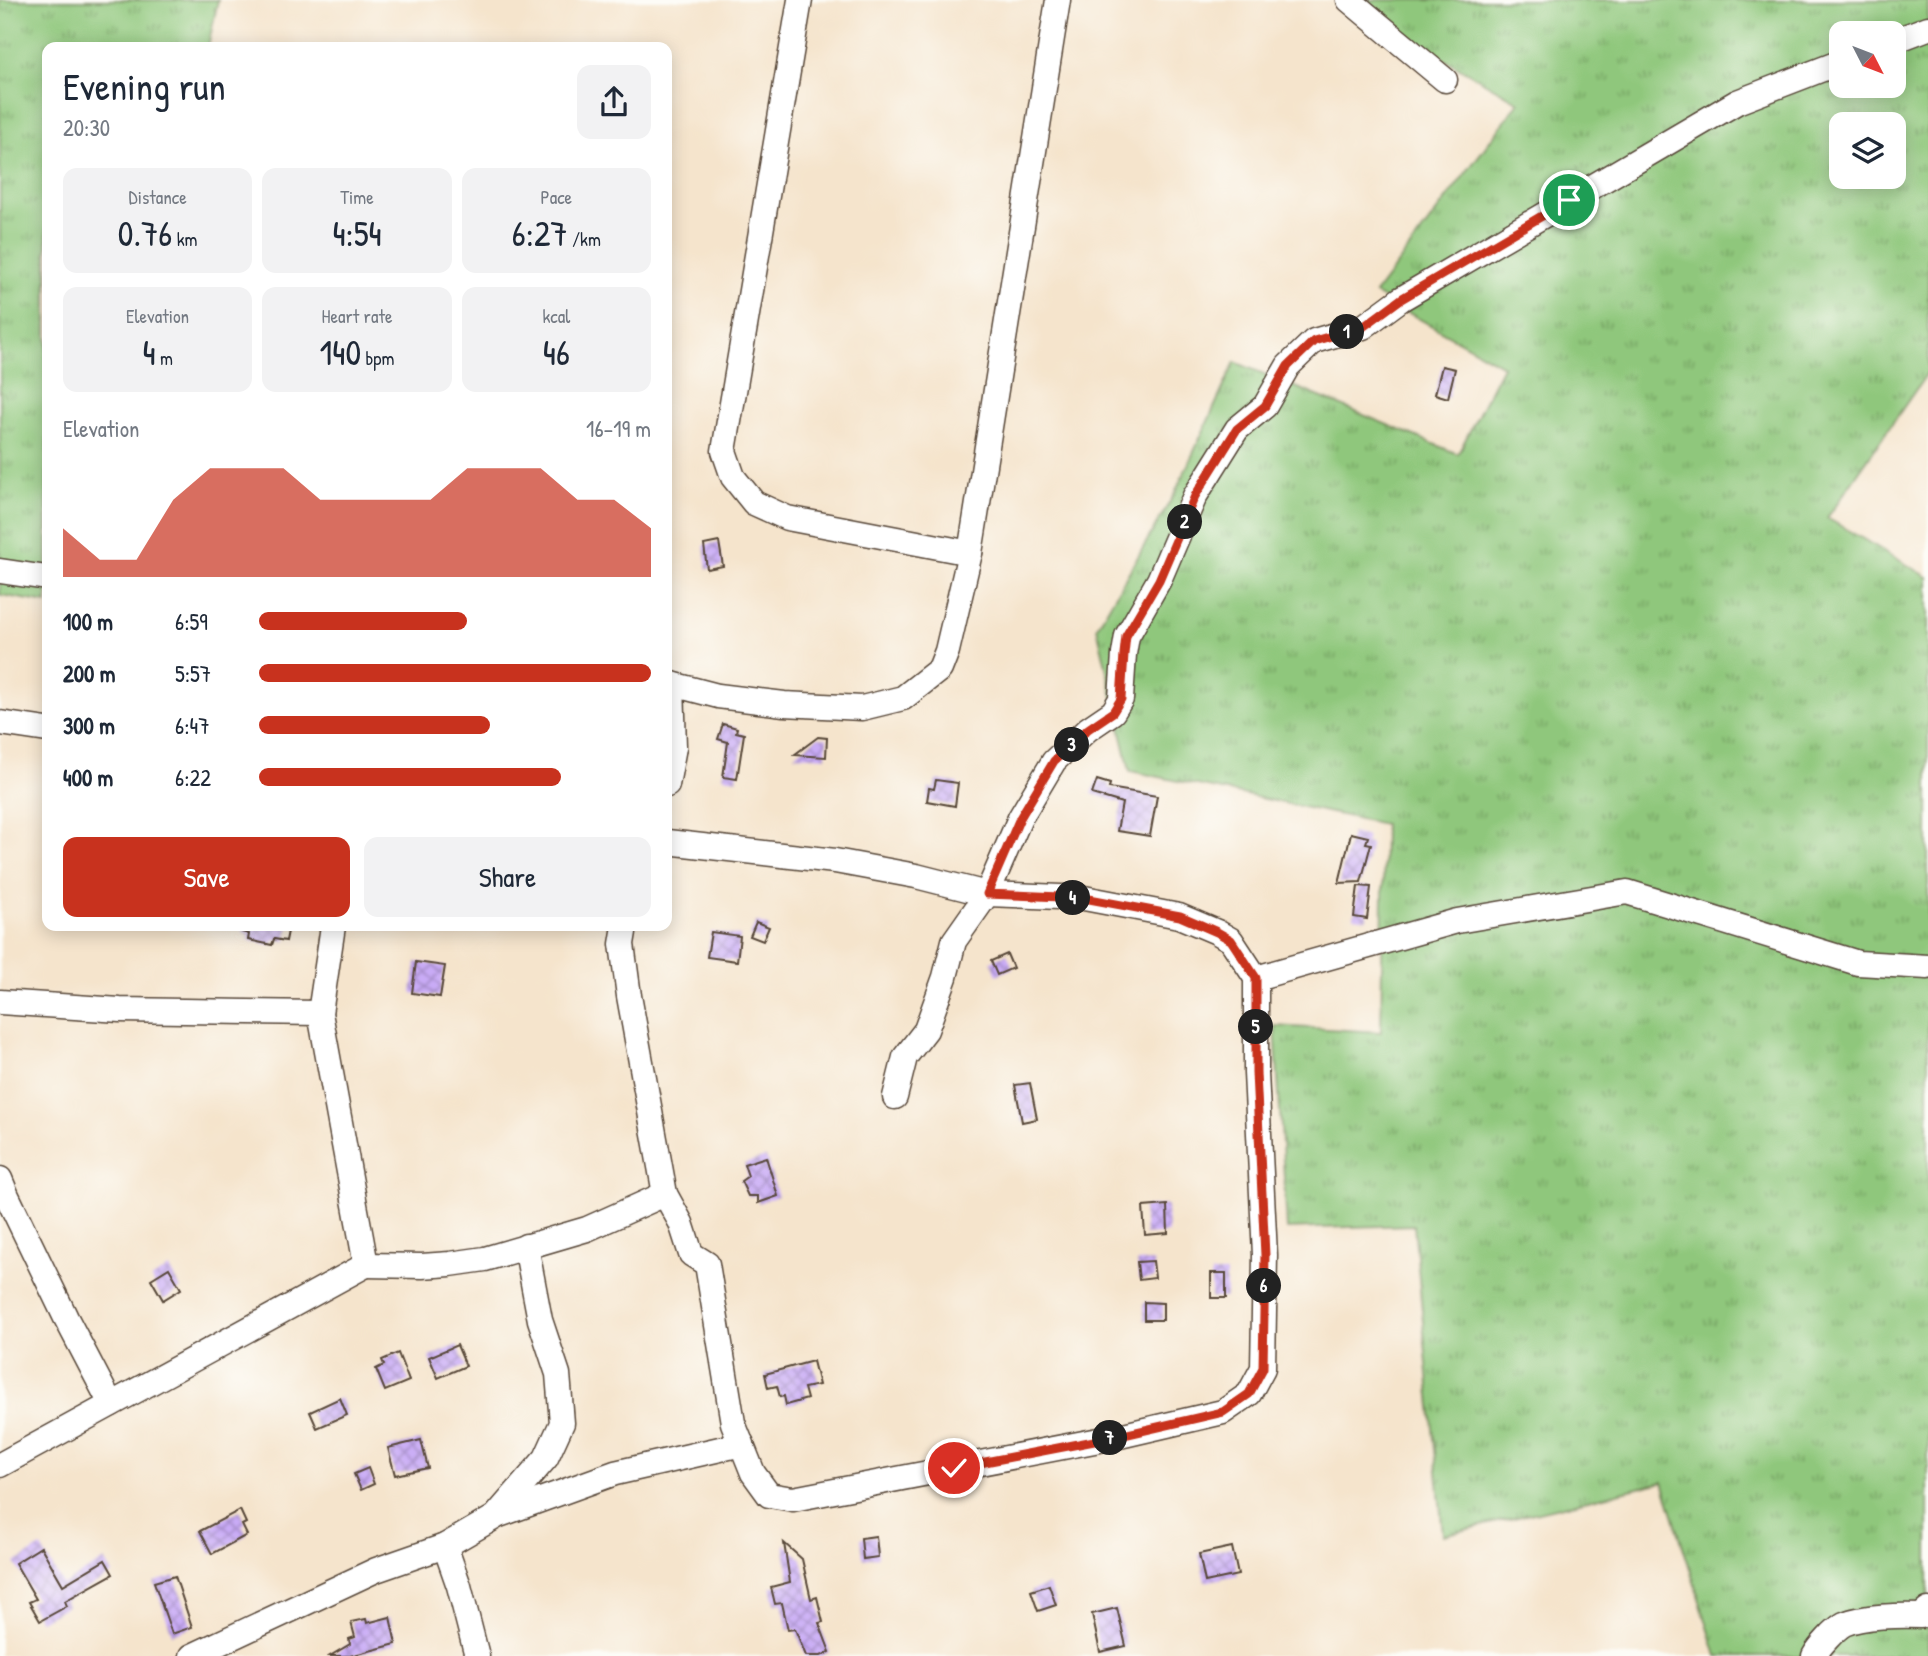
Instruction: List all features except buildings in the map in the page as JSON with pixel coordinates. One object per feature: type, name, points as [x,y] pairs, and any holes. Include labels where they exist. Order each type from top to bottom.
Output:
[{"type":"street","points":[[800,0],[724,451],[733,477],[754,503],[787,518],[970,553]]},
{"type":"street","points":[[672,684],[718,695],[784,704],[862,708],[903,698],[940,669],[947,652],[970,553],[1058,0]]},
{"type":"street","points":[[1349,0],[1445,80]]},
{"type":"street","points":[[1906,36],[1928,28]]},
{"type":"street","points":[[895,1097],[905,1057],[926,1030],[945,977],[954,941],[987,894],[1020,818],[1054,761],[1088,729],[1113,712],[1121,699],[1126,636],[1159,580],[1195,496],[1237,429],[1265,406],[1288,366],[1314,341],[1363,327],[1401,299],[1737,102],[1829,67]]},
{"type":"street","points":[[0,571],[42,577]]},
{"type":"street","points":[[672,721],[672,758]]},
{"type":"street","points":[[0,723],[42,729]]},
{"type":"street","points":[[624,931],[622,944],[629,996],[665,1194],[681,1223],[691,1254],[707,1264],[733,1423],[753,1473],[769,1495],[793,1499],[1115,1437],[1223,1412],[1249,1394],[1263,1368],[1265,1255],[1256,1073],[1256,978],[1231,940],[1180,916],[1084,898],[987,894],[916,876],[835,861],[672,843]]},
{"type":"street","points":[[1256,978],[1457,921],[1627,892],[1858,963],[1928,967]]},
{"type":"street","points":[[332,931],[320,1013],[366,1265]]},
{"type":"street","points":[[0,1002],[120,1010],[320,1013]]},
{"type":"street","points":[[0,1179],[60,1306],[111,1404]]},
{"type":"street","points":[[0,1465],[366,1265],[422,1266],[485,1259],[587,1229],[665,1194]]},
{"type":"street","points":[[495,1517],[546,1458],[562,1423],[558,1374],[540,1320],[526,1246]]},
{"type":"street","points":[[192,1656],[376,1570],[445,1546],[495,1517],[615,1473],[742,1444]]},
{"type":"street","points":[[445,1546],[459,1586],[477,1656]]},
{"type":"street","points":[[1814,1656],[1819,1647],[1843,1624],[1902,1615],[1921,1616],[1928,1610]]},
{"type":"green space","points":[[0,0],[218,0],[209,42],[42,42],[42,602],[0,595]]},
{"type":"green space","points":[[1341,0],[1928,0],[1928,372],[1827,518],[1928,577],[1928,1656],[1717,1656],[1663,1482],[1443,1535],[1414,1225],[1287,1229],[1275,1026],[1381,1032],[1384,824],[1130,771],[1097,627],[1175,493],[1235,362],[1458,454],[1503,366],[1375,294],[1519,102]]},
{"type":"route","points":[[954,1468],[1115,1437],[1223,1412],[1249,1394],[1263,1368],[1265,1255],[1256,1073],[1256,978],[1231,940],[1180,916],[1084,898],[987,894],[1020,818],[1054,761],[1088,729],[1113,712],[1121,699],[1126,636],[1159,580],[1195,496],[1237,429],[1265,406],[1288,366],[1314,341],[1363,327],[1401,299],[1569,200]]}]
